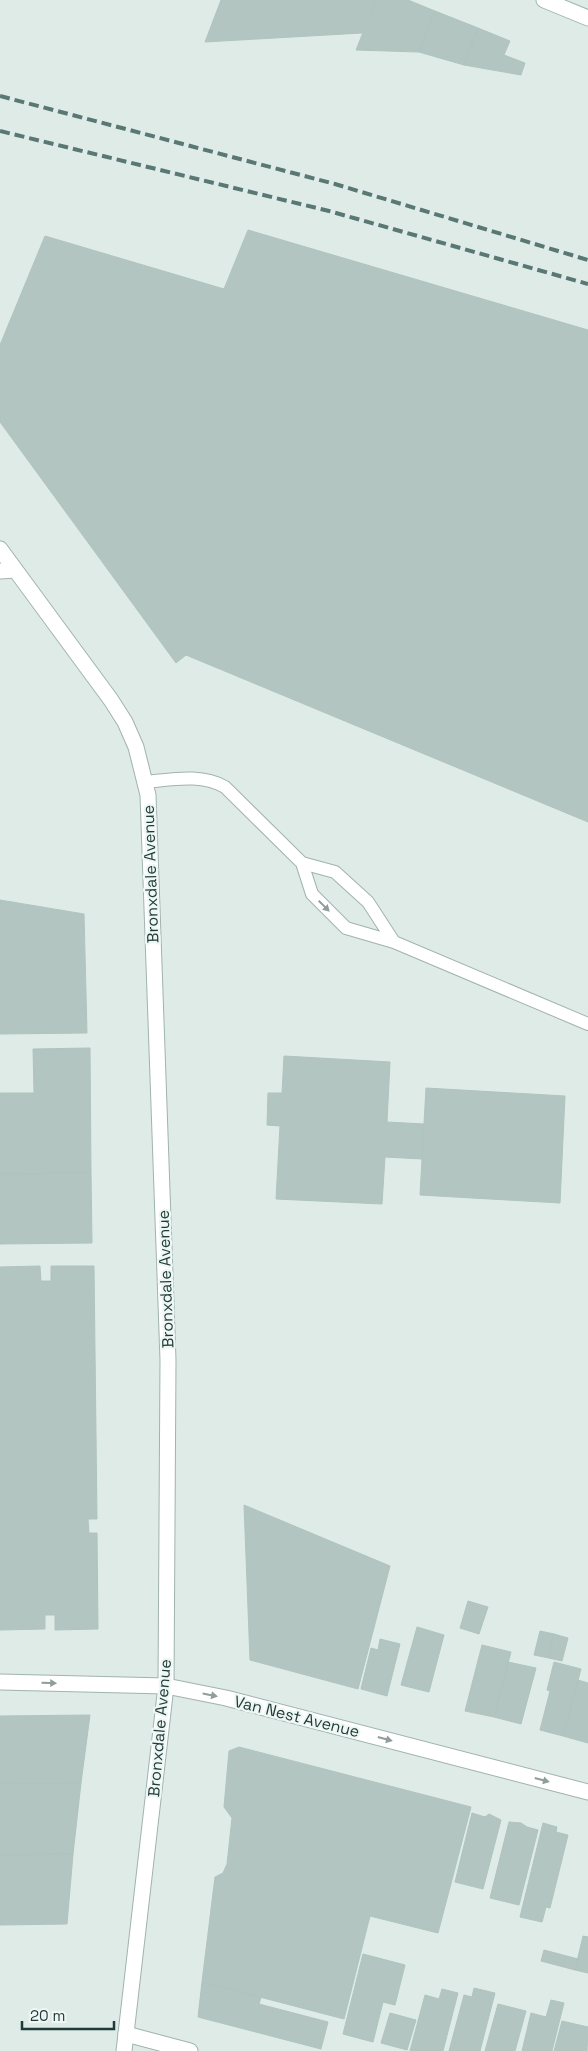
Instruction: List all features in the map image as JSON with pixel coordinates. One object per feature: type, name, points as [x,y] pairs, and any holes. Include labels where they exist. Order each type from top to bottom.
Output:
[{"type":"street","points":[[544,0],[588,18]]},
{"type":"street","name":"Bronxdale Avenue","points":[[0,549],[7,571],[111,700],[125,722],[136,747],[148,795],[168,1360],[166,1686],[124,2051]]},
{"type":"street","name":"Van Nest Avenue","points":[[0,1682],[166,1686],[226,1698],[588,1792]]},
{"type":"street","points":[[126,2034],[190,2051]]},
{"type":"lane","points":[[144,782],[201,778],[213,780],[225,787],[302,863],[312,894],[346,928],[394,942],[588,1024]]},
{"type":"lane","points":[[302,863],[335,872],[368,902],[394,942]]},
{"type":"building","points":[[221,0],[376,0],[362,33],[205,42]]},
{"type":"building","points":[[376,0],[408,0],[435,11],[419,52],[356,50]]},
{"type":"building","points":[[435,11],[478,28],[464,65],[419,52]]},
{"type":"building","points":[[478,28],[510,41],[504,55],[525,63],[521,75],[464,65]]},
{"type":"building","points":[[248,230],[588,330],[588,822],[186,655],[176,663],[0,422],[0,345],[45,236],[224,289]]},
{"type":"building","points":[[0,900],[84,914],[87,1033],[0,1034]]},
{"type":"building","points":[[90,1048],[91,1173],[0,1174],[0,1093],[34,1093],[33,1049]]},
{"type":"building","points":[[284,1056],[390,1062],[387,1122],[424,1124],[422,1159],[385,1157],[382,1204],[276,1199],[280,1126],[267,1125],[268,1093],[282,1093]]},
{"type":"building","points":[[426,1088],[565,1096],[560,1203],[420,1195]]},
{"type":"building","points":[[91,1173],[92,1243],[0,1244],[0,1174]]},
{"type":"building","points":[[40,1266],[41,1281],[51,1281],[51,1266],[94,1266],[97,1519],[88,1519],[89,1533],[97,1533],[98,1629],[55,1630],[55,1615],[45,1615],[45,1629],[0,1630],[0,1267]]},
{"type":"building","points":[[244,1505],[390,1566],[358,1689],[250,1660]]},
{"type":"building","points":[[468,1601],[488,1607],[479,1634],[460,1628]]},
{"type":"building","points":[[417,1627],[444,1635],[429,1692],[401,1685]]},
{"type":"building","points":[[540,1631],[554,1634],[549,1658],[534,1655]]},
{"type":"building","points":[[554,1634],[568,1638],[562,1661],[549,1658]]},
{"type":"building","points":[[380,1639],[400,1644],[387,1696],[361,1689],[371,1648],[378,1650]]},
{"type":"building","points":[[482,1645],[511,1652],[494,1717],[465,1711]]},
{"type":"building","points":[[508,1662],[536,1668],[521,1724],[494,1717]]},
{"type":"building","points":[[554,1662],[581,1669],[563,1736],[540,1730],[550,1691],[547,1690]]},
{"type":"building","points":[[578,1680],[588,1683],[588,1743],[563,1736]]},
{"type":"building","points":[[90,1715],[81,1783],[0,1784],[0,1716]]},
{"type":"building","points":[[239,1747],[471,1807],[438,1933],[370,1916],[344,2019],[202,1982],[215,1877],[223,1873],[227,1864],[232,1818],[224,1807],[229,1751]]},
{"type":"building","points":[[81,1783],[73,1854],[0,1855],[0,1784]]},
{"type":"building","points":[[472,1813],[485,1817],[489,1814],[501,1820],[483,1889],[455,1882]]},
{"type":"building","points":[[509,1822],[521,1823],[538,1830],[519,1905],[490,1898]]},
{"type":"building","points":[[543,1823],[557,1827],[556,1832],[568,1835],[550,1908],[546,1907],[542,1922],[520,1917]]},
{"type":"building","points":[[73,1854],[67,1924],[0,1925],[0,1855]]},
{"type":"building","points":[[583,1936],[588,1937],[588,1973],[575,1970]]},
{"type":"building","points":[[544,1950],[578,1959],[575,1970],[541,1961]]},
{"type":"building","points":[[363,1954],[405,1965],[395,2005],[383,2002],[373,2042],[343,2034]]},
{"type":"building","points":[[202,1982],[261,1997],[259,2004],[328,2022],[321,2049],[198,2017]]},
{"type":"building","points":[[474,1988],[495,1993],[480,2051],[449,2051],[464,1995],[472,1997]]},
{"type":"building","points":[[442,1989],[458,1993],[443,2051],[410,2051],[425,1995],[439,1999]]},
{"type":"building","points":[[551,2000],[564,2003],[552,2051],[522,2051],[531,2013],[546,2017]]},
{"type":"building","points":[[498,2004],[526,2011],[515,2051],[485,2051]]},
{"type":"building","points":[[390,2013],[416,2020],[407,2050],[381,2043]]},
{"type":"building","points":[[562,2021],[588,2027],[587,2051],[554,2051]]},
{"type":"railway","points":[[0,96],[335,184],[588,260]]},
{"type":"railway","points":[[0,131],[329,211],[588,284]]}]
